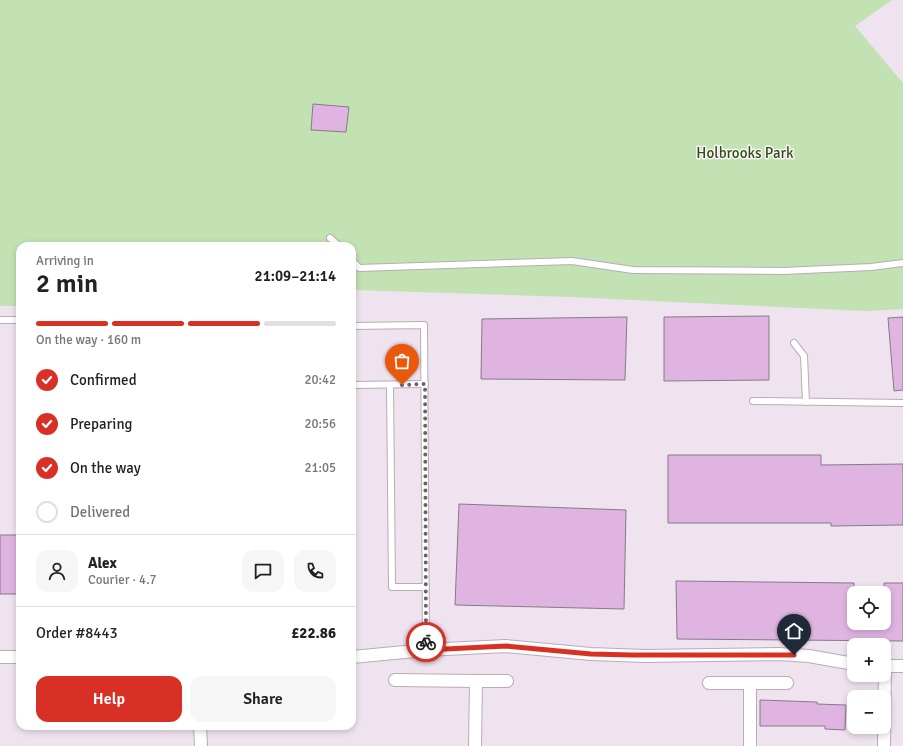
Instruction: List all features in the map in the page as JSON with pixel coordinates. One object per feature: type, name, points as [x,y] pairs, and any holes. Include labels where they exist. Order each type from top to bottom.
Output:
[{"type":"street","points":[[356,657],[426,650],[506,646],[591,654],[779,654],[809,656],[847,663]]},
{"type":"street","points":[[0,657],[16,657]]},
{"type":"street","points":[[891,666],[903,666]]},
{"type":"street","points":[[395,680],[507,681]]},
{"type":"street","points":[[476,681],[476,746]]},
{"type":"street","points":[[709,683],[787,682]]},
{"type":"street","points":[[884,746],[885,682]]},
{"type":"street","points":[[750,683],[750,746]]},
{"type":"street","points":[[200,730],[200,746]]},
{"type":"lane","points":[[330,238],[334,242]]},
{"type":"lane","points":[[356,265],[359,268],[572,261],[633,270],[783,271],[871,267],[903,263]]},
{"type":"lane","points":[[0,320],[16,320]]},
{"type":"lane","points":[[356,326],[424,325],[426,650]]},
{"type":"lane","points":[[794,343],[804,356],[806,402]]},
{"type":"lane","points":[[356,385],[425,384]]},
{"type":"lane","points":[[390,385],[392,587],[426,587]]},
{"type":"lane","points":[[753,401],[903,403]]},
{"type":"green space","name":"Holbrooks Park","points":[[0,0],[892,0],[855,26],[903,83],[903,309],[865,311],[569,297],[356,290],[356,242],[16,242],[16,306],[0,306]]},
{"type":"building","points":[[313,104],[349,107],[346,132],[311,130]]},
{"type":"building","points":[[769,316],[769,380],[664,381],[664,317]]},
{"type":"building","points":[[627,317],[625,380],[481,379],[482,319]]},
{"type":"building","points":[[903,317],[903,390],[894,391],[888,318]]},
{"type":"building","points":[[668,455],[821,455],[821,465],[903,464],[903,525],[831,526],[831,523],[668,523]]},
{"type":"building","points":[[459,504],[626,510],[624,609],[455,605]]},
{"type":"building","points":[[0,535],[16,535],[16,594],[0,594]]},
{"type":"building","points":[[676,581],[854,583],[854,586],[847,586],[847,630],[891,630],[891,586],[884,586],[884,583],[903,583],[903,641],[891,641],[891,638],[847,638],[847,641],[677,639]]},
{"type":"building","points":[[760,700],[817,702],[817,704],[846,705],[845,730],[825,729],[825,726],[760,726]]},
{"type":"way so far","points":[[402,385],[425,384],[426,642]]},
{"type":"route","points":[[426,642],[426,650],[506,646],[591,654],[645,656],[794,655]]}]
